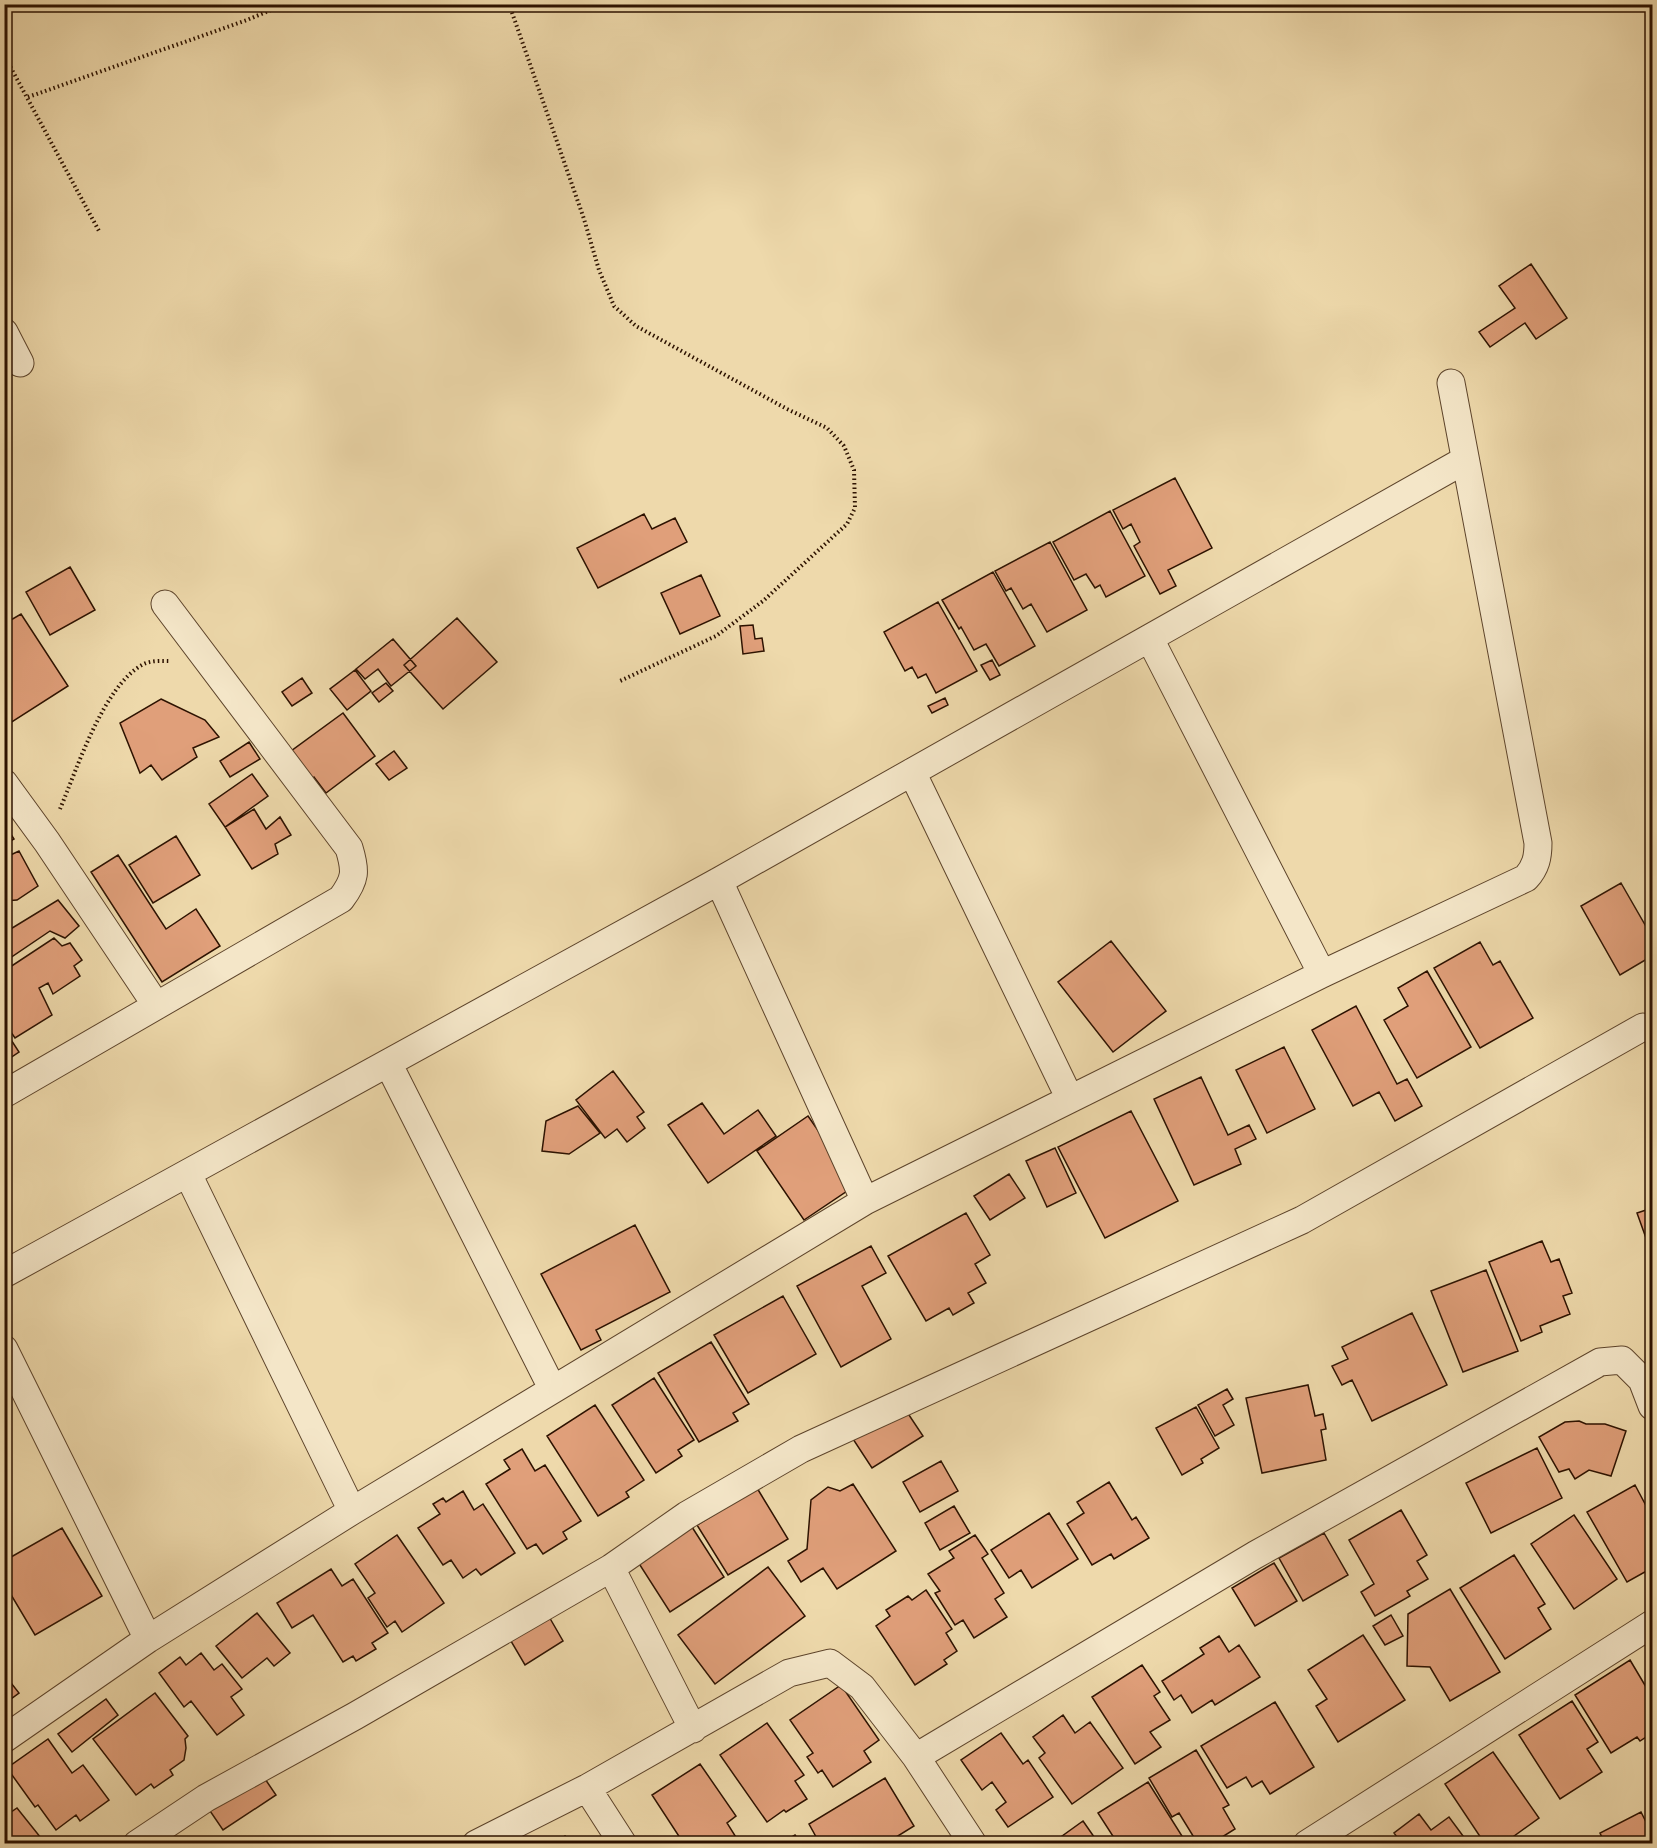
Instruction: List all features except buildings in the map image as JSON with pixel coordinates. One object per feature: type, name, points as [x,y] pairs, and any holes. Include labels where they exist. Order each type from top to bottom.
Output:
[{"type":"street","points":[[4,332],[20,363]]},
{"type":"street","points":[[4,1739],[148,1639],[352,1510],[864,1201],[1322,974],[1518,883],[1533,871],[1537,862],[1538,843],[1451,383]]},
{"type":"street","points":[[4,1274],[719,881],[1465,460]]},
{"type":"street","points":[[4,1094],[341,899],[352,885],[354,867],[349,848],[165,604]]},
{"type":"street","points":[[1150,639],[1322,974]]},
{"type":"street","points":[[912,772],[1070,1099]]},
{"type":"street","points":[[4,783],[47,842],[156,1005]]},
{"type":"street","points":[[719,881],[864,1201]]},
{"type":"street","points":[[137,1844],[206,1798],[355,1716],[611,1568],[687,1515],[801,1449],[1302,1220],[1643,1028]]},
{"type":"street","points":[[388,1063],[552,1388]]},
{"type":"street","points":[[188,1174],[352,1510]]},
{"type":"street","points":[[4,1349],[148,1639]]},
{"type":"street","points":[[916,1757],[1255,1555],[1600,1362],[1622,1360],[1642,1380],[1653,1406]]},
{"type":"street","points":[[611,1568],[693,1729]]},
{"type":"street","points":[[1307,1844],[1432,1762],[1653,1624]]},
{"type":"street","points":[[476,1844],[587,1788],[789,1673],[830,1663],[862,1688],[916,1757],[973,1844]]},
{"type":"street","points":[[587,1788],[623,1844]]},
{"type":"path","points":[[28,98],[247,20],[285,4]]},
{"type":"path","points":[[509,4],[584,219],[598,270],[614,306],[645,330],[787,409],[827,428],[844,446],[854,470],[855,508],[847,524],[763,601],[716,636],[620,681]]},
{"type":"path","points":[[4,55],[99,231]]},
{"type":"path","points":[[47,842],[90,737],[113,693],[144,664],[160,661],[209,664]]}]
